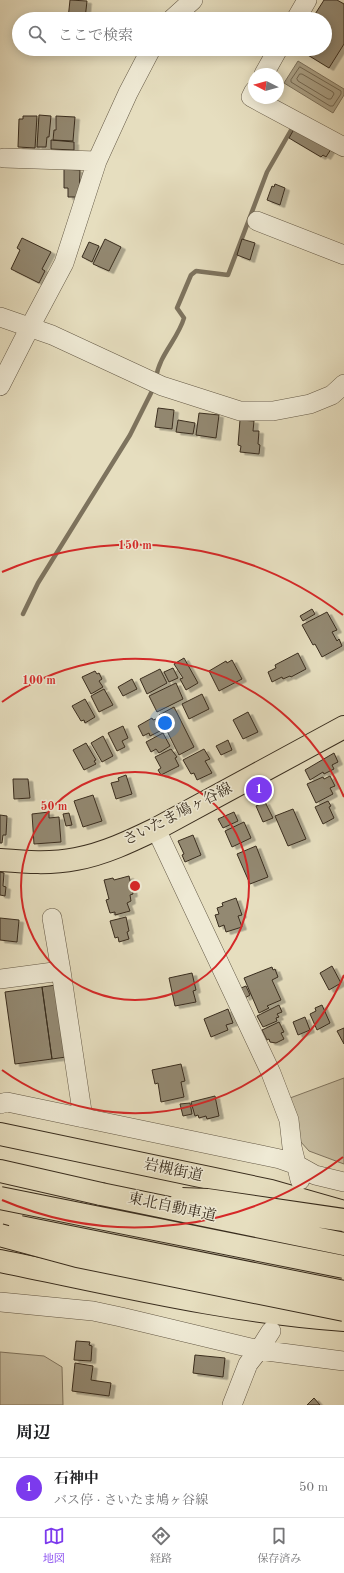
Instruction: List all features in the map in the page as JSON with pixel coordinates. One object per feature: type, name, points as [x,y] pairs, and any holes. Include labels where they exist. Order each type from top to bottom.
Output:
[{"type":"main road","name":"さいたま鳩ヶ谷線","points":[[0,860],[45,862],[76,859],[103,852],[156,829],[344,727]]},
{"type":"main road","name":"岩槻街道","points":[[0,1134],[271,1191],[344,1212]]},
{"type":"main road","name":"東北自動車道","points":[[0,1171],[101,1194],[344,1244]]},
{"type":"main road","points":[[101,1194],[207,1200],[344,1220]]},
{"type":"main road","name":"東北自動車道","points":[[0,1198],[344,1267]]},
{"type":"main road","points":[[0,1223],[344,1292]]},
{"type":"main road","points":[[0,1235],[77,1256],[344,1310]]},
{"type":"main road","points":[[0,1261],[163,1294],[268,1313],[296,1317],[344,1320]]},
{"type":"street","points":[[180,12],[193,0]]},
{"type":"street","points":[[300,12],[307,0]]},
{"type":"street","points":[[0,386],[64,263],[96,161],[147,56]]},
{"type":"street","points":[[267,68],[274,56]]},
{"type":"street","points":[[264,104],[344,147]]},
{"type":"street","points":[[4,158],[96,161]]},
{"type":"street","points":[[257,221],[344,255]]},
{"type":"street","points":[[0,317],[30,326],[52,335],[162,386],[240,411],[274,411],[310,404],[332,395],[344,384]]},
{"type":"street","points":[[156,829],[271,1074],[289,1120],[292,1147],[299,1172]]},
{"type":"street","points":[[52,918],[83,1118]]},
{"type":"street","points":[[0,979],[61,971]]},
{"type":"street","points":[[0,1104],[7,1102],[280,1160],[299,1172],[344,1182]]},
{"type":"street","points":[[0,1302],[121,1316],[259,1350],[344,1361]]},
{"type":"street","points":[[232,1405],[248,1364],[271,1331]]},
{"type":"shaded area","points":[[344,1078],[344,1164],[309,1151],[300,1141],[290,1098]]},
{"type":"shaded area","points":[[0,1352],[44,1356],[62,1367],[63,1405],[0,1405]]},
{"type":"water","points":[[298,61],[344,89],[344,95],[333,113],[284,83]]},
{"type":"building","points":[[70,0],[87,1],[86,12],[69,12]]},
{"type":"building","points":[[324,0],[337,0],[344,4],[344,44],[329,68],[309,56],[332,56],[332,12],[316,12]]},
{"type":"building","points":[[39,115],[51,116],[49,137],[47,137],[46,147],[37,147]]},
{"type":"building","points":[[23,116],[37,116],[35,148],[18,147],[19,119],[23,119]]},
{"type":"building","points":[[56,116],[75,117],[73,141],[53,140],[54,130],[56,130]]},
{"type":"building","points":[[297,124],[333,146],[326,157],[323,155],[321,157],[289,138]]},
{"type":"building","points":[[51,140],[74,142],[74,150],[51,149]]},
{"type":"building","points":[[64,169],[80,170],[79,197],[68,197],[68,188],[64,188]]},
{"type":"building","points":[[275,184],[285,188],[280,205],[267,200],[272,186],[274,187]]},
{"type":"building","points":[[22,238],[51,252],[42,269],[45,271],[39,283],[11,269],[20,250],[17,248]]},
{"type":"building","points":[[105,239],[121,247],[109,271],[93,264]]},
{"type":"building","points":[[242,239],[255,243],[250,260],[237,255]]},
{"type":"building","points":[[89,242],[99,246],[92,262],[82,257]]},
{"type":"building","points":[[158,408],[174,410],[172,429],[155,427]]},
{"type":"building","points":[[199,413],[219,415],[216,438],[196,435]]},
{"type":"building","points":[[178,420],[195,423],[193,434],[176,432]]},
{"type":"building","points":[[240,420],[254,421],[253,431],[259,431],[259,454],[240,452],[241,446],[238,445]]},
{"type":"building","points":[[312,609],[315,614],[303,621],[300,616]]},
{"type":"building","points":[[327,612],[337,630],[332,632],[337,641],[339,639],[342,646],[322,657],[315,644],[313,645],[302,625]]},
{"type":"building","points":[[298,653],[306,669],[291,677],[290,676],[283,679],[282,677],[272,682],[268,672],[276,668],[275,665]]},
{"type":"building","points":[[184,658],[198,683],[186,690],[180,679],[183,678],[174,664]]},
{"type":"building","points":[[232,660],[242,679],[219,691],[209,671],[226,661],[227,663]]},
{"type":"building","points":[[173,668],[178,678],[169,682],[164,672]]},
{"type":"building","points":[[160,669],[167,683],[147,694],[140,679]]},
{"type":"building","points":[[95,671],[97,674],[99,673],[102,679],[99,681],[103,687],[91,694],[82,677]]},
{"type":"building","points":[[132,679],[137,689],[123,696],[118,687]]},
{"type":"building","points":[[176,683],[183,699],[157,712],[149,696]]},
{"type":"building","points":[[104,689],[113,705],[99,712],[91,696]]},
{"type":"building","points":[[202,694],[209,709],[189,719],[182,704]]},
{"type":"building","points":[[85,699],[95,717],[85,723],[84,720],[81,721],[72,706]]},
{"type":"building","points":[[174,707],[194,747],[179,755],[159,715]]},
{"type":"building","points":[[248,712],[258,732],[243,739],[233,720]]},
{"type":"building","points":[[152,718],[153,720],[156,719],[162,730],[150,736],[149,733],[143,736],[138,726]]},
{"type":"building","points":[[123,726],[128,738],[122,741],[125,747],[117,751],[108,733]]},
{"type":"building","points":[[163,733],[170,746],[159,753],[156,749],[151,752],[146,742]]},
{"type":"building","points":[[103,736],[113,756],[102,762],[91,743]]},
{"type":"building","points":[[228,740],[232,750],[221,755],[216,746]]},
{"type":"building","points":[[86,743],[96,760],[94,761],[96,764],[84,770],[73,750]]},
{"type":"building","points":[[171,749],[177,757],[175,758],[179,766],[161,775],[158,770],[161,768],[155,757]]},
{"type":"building","points":[[204,749],[210,759],[205,761],[212,773],[197,780],[194,773],[191,774],[183,760]]},
{"type":"building","points":[[334,753],[338,762],[332,765],[334,769],[324,774],[323,772],[310,780],[305,770]]},
{"type":"building","points":[[126,775],[132,794],[116,799],[111,783],[119,781],[118,778]]},
{"type":"building","points":[[330,776],[335,786],[330,788],[333,794],[316,803],[307,784],[323,777],[324,779]]},
{"type":"building","points":[[13,779],[28,779],[30,798],[14,799]]},
{"type":"building","points":[[93,795],[102,821],[83,827],[74,801]]},
{"type":"building","points":[[328,801],[334,818],[323,824],[315,807]]},
{"type":"building","points":[[265,802],[273,818],[263,822],[256,806]]},
{"type":"building","points":[[293,809],[306,839],[288,846],[275,816]]},
{"type":"building","points":[[49,812],[49,818],[59,817],[61,842],[34,844],[32,814]]},
{"type":"building","points":[[234,812],[238,821],[223,828],[218,819]]},
{"type":"building","points":[[69,813],[72,825],[66,826],[63,814]]},
{"type":"building","points":[[0,815],[7,816],[6,835],[3,835],[2,843],[0,843]]},
{"type":"building","points":[[244,822],[251,838],[232,847],[225,831]]},
{"type":"building","points":[[193,835],[201,855],[185,862],[182,855],[184,854],[178,841]]},
{"type":"building","points":[[256,846],[268,877],[250,884],[237,854]]},
{"type":"building","points":[[0,872],[4,873],[3,886],[6,887],[5,896],[0,895]]},
{"type":"building","points":[[129,876],[133,894],[130,895],[131,901],[127,903],[130,911],[115,915],[115,912],[110,913],[106,900],[109,899],[104,880],[113,878],[114,880]]},
{"type":"building","points":[[236,898],[242,915],[238,916],[242,927],[226,932],[224,925],[219,927],[215,915],[219,914],[217,908],[223,906],[222,903]]},
{"type":"building","points":[[126,917],[129,939],[119,942],[118,937],[115,938],[110,921]]},
{"type":"building","points":[[0,918],[19,920],[17,942],[0,940]]},
{"type":"building","points":[[332,966],[341,983],[329,990],[320,973]]},
{"type":"building","points":[[272,967],[273,970],[275,969],[278,977],[272,980],[281,1000],[267,1006],[269,1008],[259,1013],[244,978]]},
{"type":"building","points":[[192,973],[196,990],[193,991],[196,1002],[175,1006],[169,978]]},
{"type":"building","points":[[56,985],[66,1057],[52,1059],[42,987]]},
{"type":"building","points":[[246,986],[250,995],[245,998],[241,988]]},
{"type":"building","points":[[42,987],[52,1059],[15,1064],[5,992]]},
{"type":"building","points":[[279,1005],[282,1012],[277,1014],[279,1017],[276,1018],[277,1021],[263,1027],[257,1016]]},
{"type":"building","points":[[322,1005],[330,1023],[317,1030],[310,1014],[316,1011],[315,1008]]},
{"type":"building","points":[[228,1009],[233,1023],[226,1025],[228,1030],[211,1037],[204,1019]]},
{"type":"building","points":[[305,1017],[310,1030],[298,1035],[293,1022]]},
{"type":"building","points":[[279,1022],[284,1032],[281,1033],[284,1039],[276,1043],[270,1042],[269,1039],[267,1040],[262,1030]]},
{"type":"building","points":[[344,1028],[344,1044],[337,1031]]},
{"type":"building","points":[[181,1064],[185,1081],[181,1082],[184,1097],[161,1102],[158,1083],[155,1084],[152,1070]]},
{"type":"building","points":[[215,1096],[219,1116],[207,1119],[206,1116],[199,1118],[198,1115],[195,1116],[191,1102]]},
{"type":"building","points":[[190,1103],[192,1114],[183,1116],[180,1104]]},
{"type":"building","points":[[76,1341],[90,1342],[89,1345],[92,1346],[91,1361],[74,1360]]},
{"type":"building","points":[[195,1355],[225,1358],[223,1377],[193,1373]]},
{"type":"building","points":[[75,1363],[93,1366],[91,1380],[111,1383],[109,1396],[72,1391]]},
{"type":"building","points":[[314,1398],[320,1405],[307,1405]]},
{"type":"waterway","points":[[156,378],[161,362],[178,333],[184,318],[177,308],[191,275],[196,271],[228,275],[267,172],[294,125]]},
{"type":"waterway","points":[[23,614],[38,583],[130,435],[154,387]]},
{"type":"place","name":"石神中","points":[[259,790]]}]
